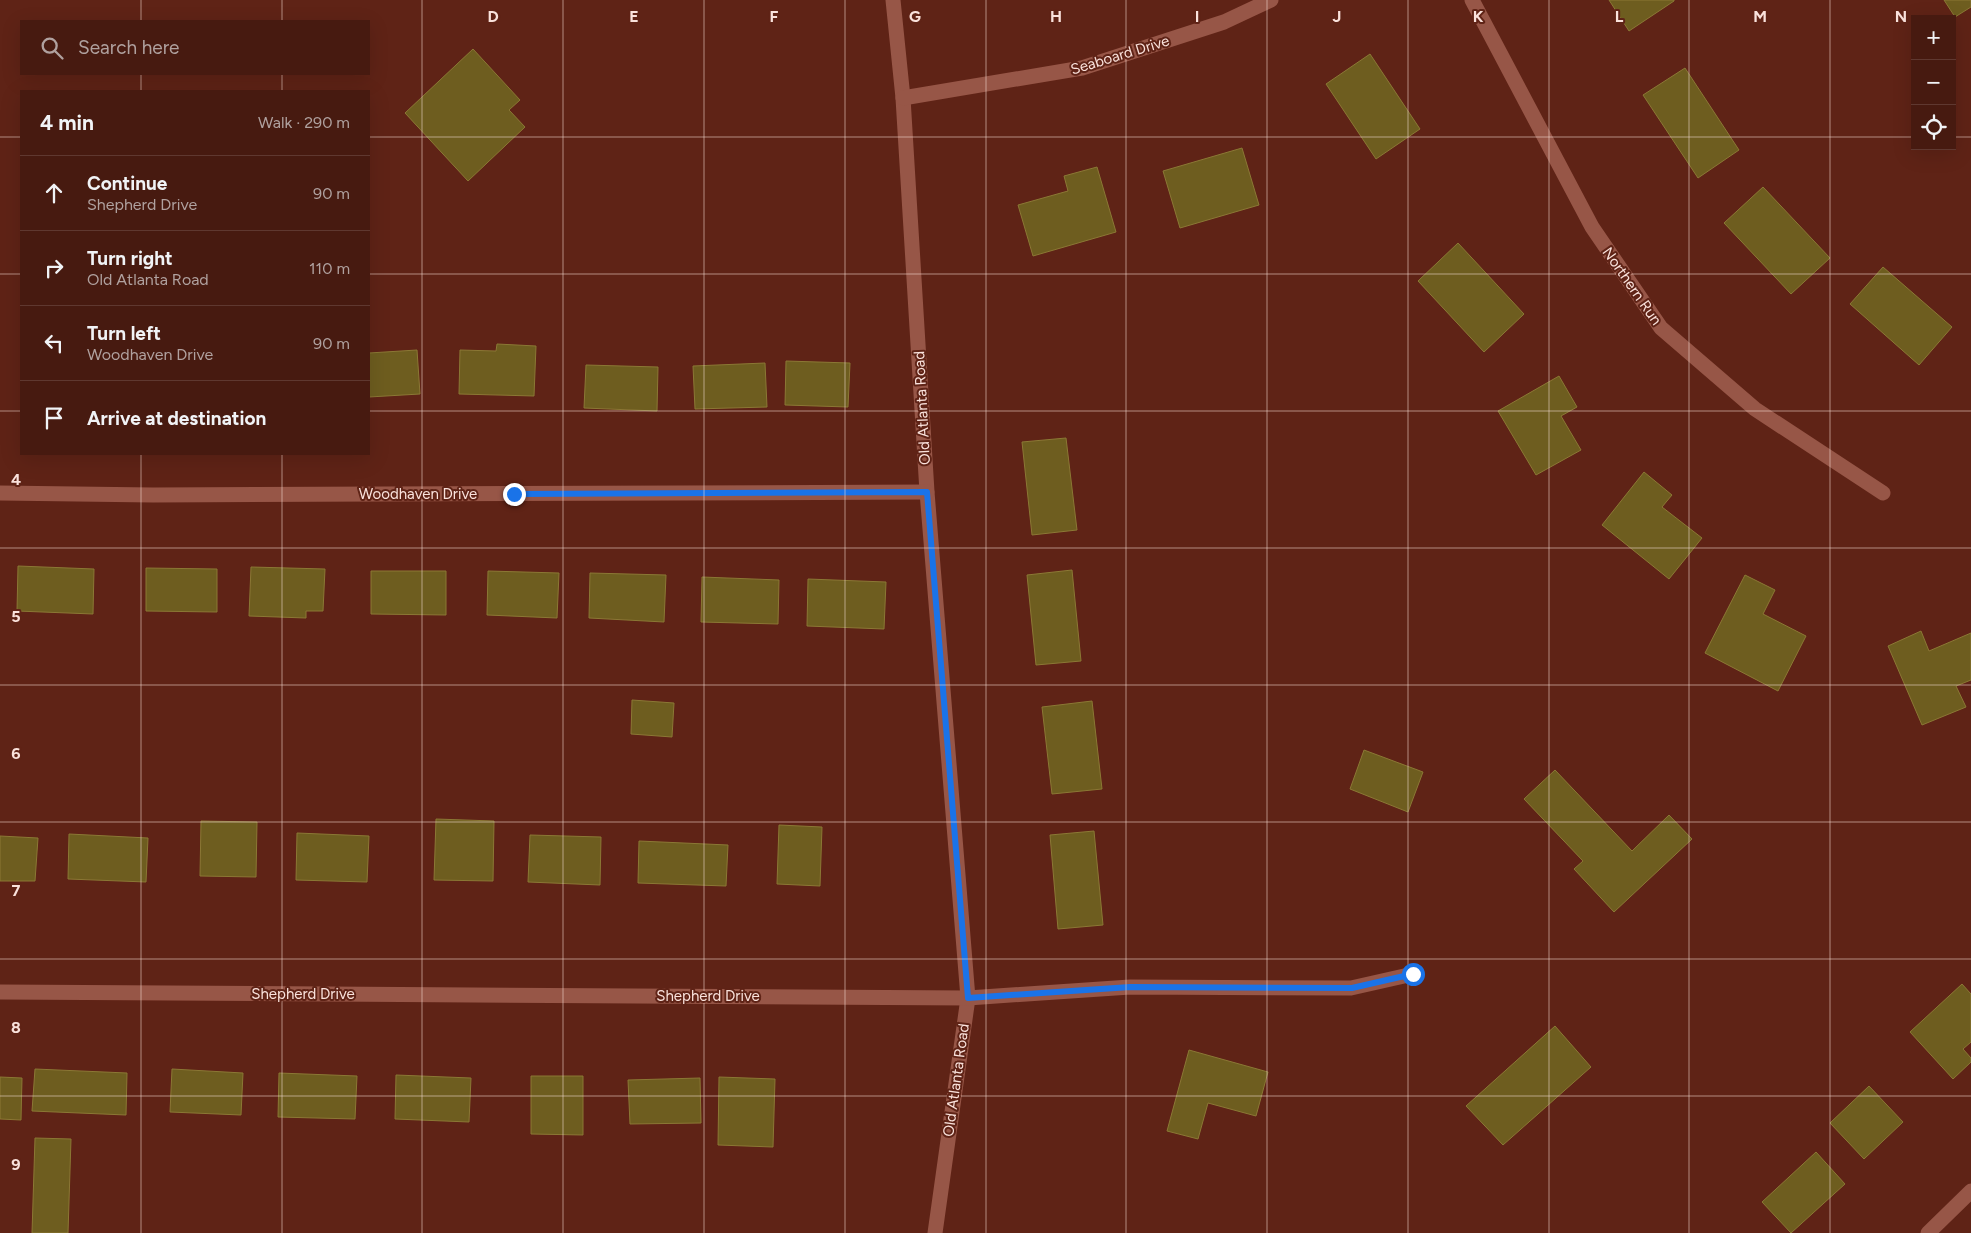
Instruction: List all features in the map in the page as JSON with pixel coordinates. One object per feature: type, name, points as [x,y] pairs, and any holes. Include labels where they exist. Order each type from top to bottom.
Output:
[{"type":"street","name":"Old Atlanta Road","points":[[893,0],[903,98],[927,492],[968,998],[935,1233]]},
{"type":"street","name":"Seaboard Drive","points":[[903,98],[1082,68],[1224,22],[1271,0]]},
{"type":"street","name":"Northern Run","points":[[1472,0],[1592,227],[1661,328],[1755,409],[1883,493]]},
{"type":"street","name":"Woodhaven Drive","points":[[0,493],[163,495],[927,492]]},
{"type":"street","name":"Shepherd Drive","points":[[0,992],[968,998],[1130,987],[1352,988],[1413,974]]},
{"type":"street","points":[[1928,1233],[1971,1191]]},
{"type":"building","points":[[1609,0],[1674,0],[1674,1],[1629,31]]},
{"type":"building","points":[[1944,0],[1971,0],[1971,7],[1956,16]]},
{"type":"building","points":[[473,49],[520,100],[509,110],[525,127],[468,181],[405,113]]},
{"type":"building","points":[[1370,54],[1420,129],[1376,159],[1326,84]]},
{"type":"building","points":[[1685,68],[1739,150],[1698,178],[1643,95]]},
{"type":"building","points":[[1242,148],[1259,205],[1180,228],[1163,171]]},
{"type":"building","points":[[1097,167],[1116,232],[1033,256],[1018,205],[1068,191],[1064,176]]},
{"type":"building","points":[[1763,187],[1830,258],[1791,294],[1724,223]]},
{"type":"building","points":[[1458,243],[1524,314],[1484,352],[1418,281]]},
{"type":"building","points":[[1883,267],[1952,327],[1919,365],[1850,304]]},
{"type":"building","points":[[497,344],[536,346],[534,396],[459,394],[460,350],[496,351]]},
{"type":"building","points":[[417,350],[420,394],[370,397],[370,353]]},
{"type":"building","points":[[786,361],[850,363],[848,407],[785,405]]},
{"type":"building","points":[[765,363],[767,407],[695,409],[693,366]]},
{"type":"building","points":[[586,365],[658,367],[657,411],[584,408]]},
{"type":"building","points":[[1559,376],[1577,407],[1561,416],[1581,450],[1536,475],[1498,411]]},
{"type":"building","points":[[1066,438],[1077,530],[1032,535],[1022,442]]},
{"type":"building","points":[[1644,472],[1672,495],[1662,507],[1702,538],[1669,579],[1602,525]]},
{"type":"building","points":[[18,566],[94,569],[93,614],[17,611]]},
{"type":"building","points":[[251,567],[325,569],[323,611],[306,611],[306,618],[249,616]]},
{"type":"building","points":[[146,568],[217,569],[217,612],[146,611]]},
{"type":"building","points":[[1072,570],[1081,661],[1036,665],[1027,575]]},
{"type":"building","points":[[371,571],[446,571],[446,615],[371,614]]},
{"type":"building","points":[[488,571],[559,573],[557,618],[487,615]]},
{"type":"building","points":[[590,573],[666,575],[664,622],[589,618]]},
{"type":"building","points":[[1745,575],[1775,590],[1763,614],[1806,636],[1778,691],[1705,653]]},
{"type":"building","points":[[702,577],[779,580],[778,624],[701,622]]},
{"type":"building","points":[[808,579],[886,582],[884,629],[807,626]]},
{"type":"building","points":[[1921,631],[1929,651],[1971,633],[1971,680],[1956,686],[1966,707],[1922,725],[1888,646]]},
{"type":"building","points":[[632,700],[674,703],[672,737],[631,734]]},
{"type":"building","points":[[1092,701],[1102,789],[1052,794],[1042,707]]},
{"type":"building","points":[[1364,750],[1423,772],[1408,812],[1350,789]]},
{"type":"building","points":[[1555,770],[1632,851],[1669,815],[1692,839],[1614,912],[1574,869],[1583,861],[1524,799]]},
{"type":"building","points":[[436,819],[494,821],[493,881],[434,880]]},
{"type":"building","points":[[201,821],[257,822],[256,877],[200,876]]},
{"type":"building","points":[[779,825],[822,827],[820,886],[777,884]]},
{"type":"building","points":[[1094,831],[1103,925],[1058,929],[1050,835]]},
{"type":"building","points":[[297,833],[369,836],[367,882],[296,880]]},
{"type":"building","points":[[69,834],[148,838],[146,882],[68,879]]},
{"type":"building","points":[[530,835],[601,837],[600,885],[528,882]]},
{"type":"building","points":[[0,836],[38,838],[35,881],[0,881]]},
{"type":"building","points":[[639,841],[728,845],[726,886],[638,883]]},
{"type":"building","points":[[1962,984],[1971,994],[1971,1042],[1963,1049],[1971,1058],[1971,1062],[1953,1079],[1910,1032]]},
{"type":"building","points":[[1555,1026],[1591,1067],[1503,1145],[1466,1106]]},
{"type":"building","points":[[1189,1050],[1268,1072],[1256,1116],[1208,1103],[1198,1139],[1167,1131]]},
{"type":"building","points":[[35,1069],[127,1073],[126,1115],[32,1111]]},
{"type":"building","points":[[172,1069],[243,1073],[241,1115],[170,1112]]},
{"type":"building","points":[[279,1073],[357,1076],[355,1119],[278,1117]]},
{"type":"building","points":[[396,1075],[471,1078],[469,1122],[395,1119]]},
{"type":"building","points":[[531,1076],[583,1076],[583,1135],[531,1134]]},
{"type":"building","points":[[0,1077],[22,1078],[21,1120],[0,1119]]},
{"type":"building","points":[[719,1077],[775,1079],[773,1147],[718,1145]]},
{"type":"building","points":[[700,1078],[701,1123],[630,1124],[628,1080]]},
{"type":"building","points":[[1869,1086],[1903,1122],[1864,1159],[1830,1123]]},
{"type":"building","points":[[35,1138],[71,1139],[68,1233],[32,1233]]},
{"type":"building","points":[[1816,1152],[1845,1184],[1791,1233],[1762,1202]]},
{"type":"route","points":[[514,494],[927,492],[968,998],[1130,987],[1352,988],[1413,974]]}]
